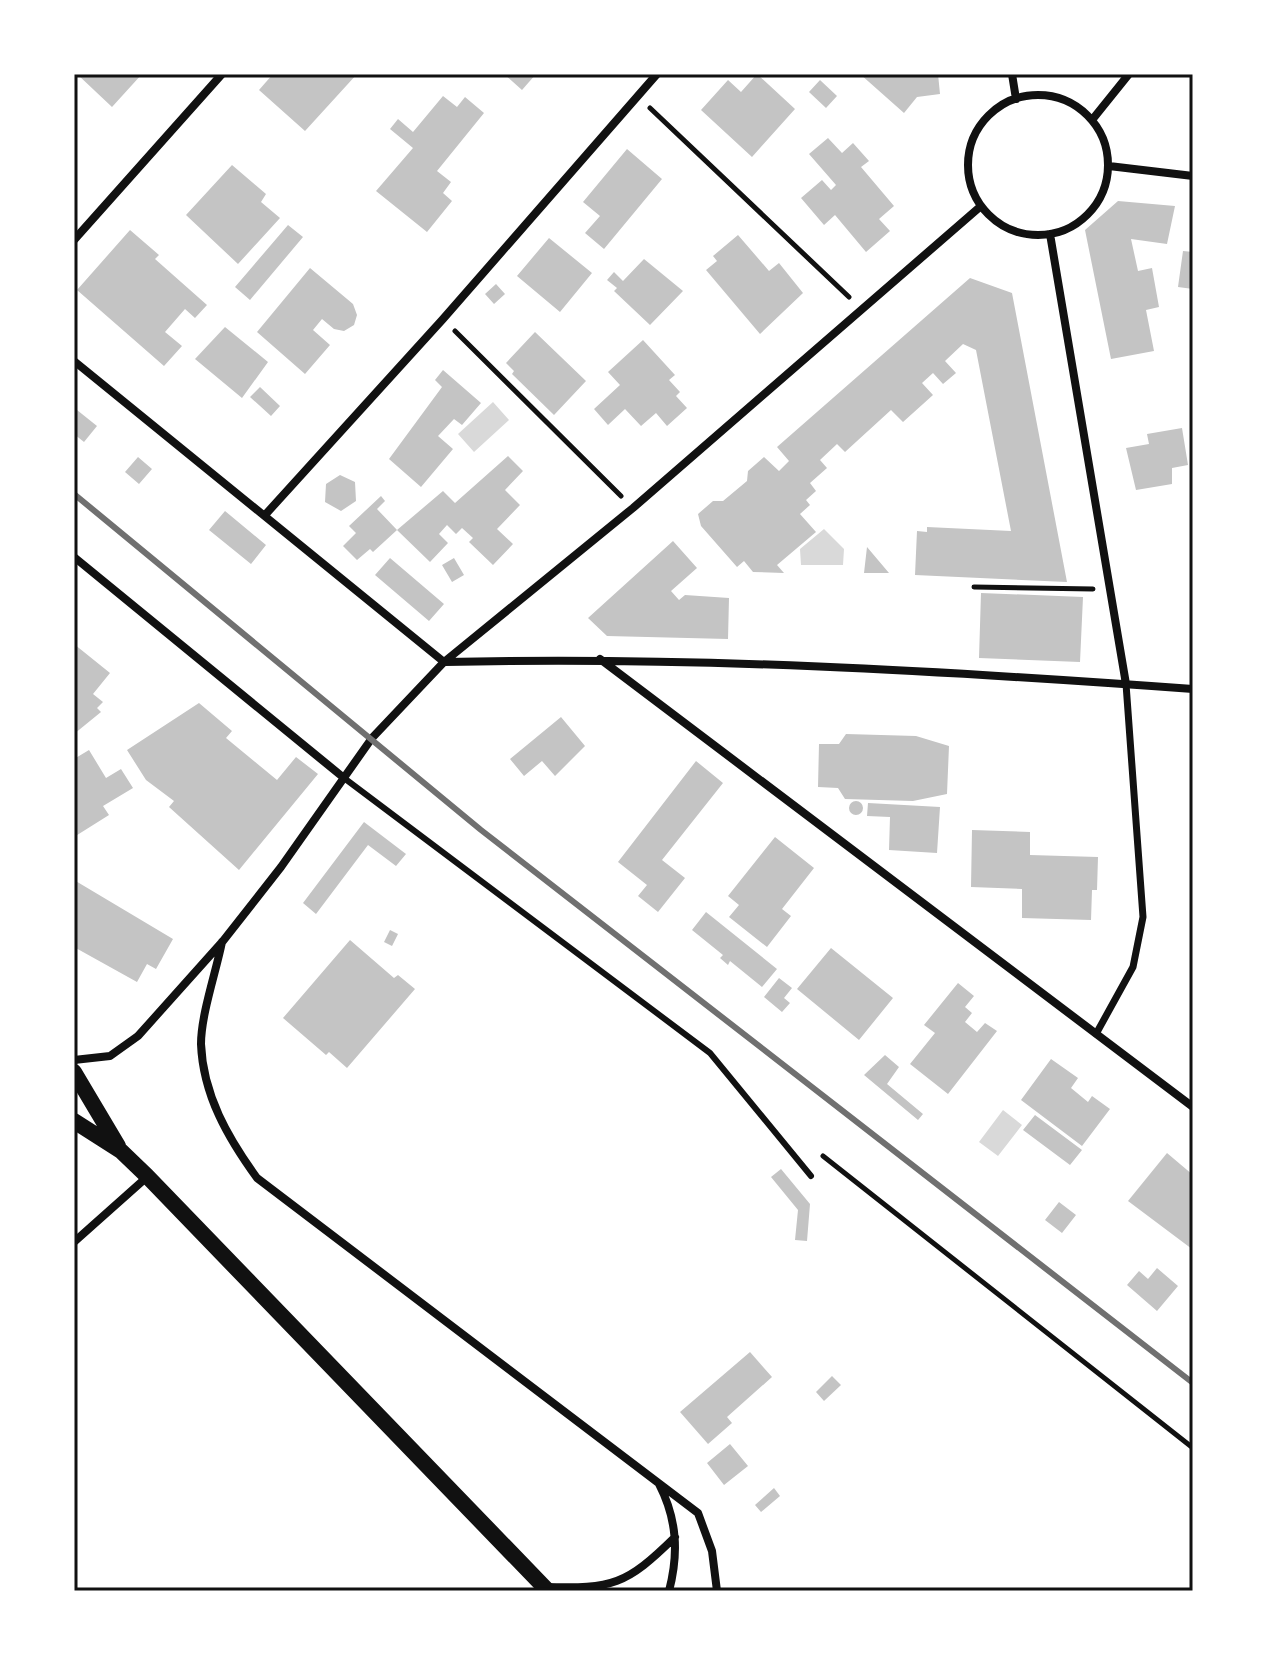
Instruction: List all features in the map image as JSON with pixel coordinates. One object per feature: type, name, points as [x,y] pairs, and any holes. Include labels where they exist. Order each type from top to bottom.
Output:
[{"type":"main road","points":[[74,1072],[121,1151]]},
{"type":"main road","points":[[74,1121],[121,1151],[147,1176],[546,1589]]},
{"type":"street","points":[[74,240],[222,74]]},
{"type":"street","points":[[265,515],[443,319],[657,74]]},
{"type":"street","points":[[1012,74],[1016,99]]},
{"type":"street","points":[[1092,120],[1129,74]]},
{"type":"street","points":[[1037,95],[1057,98],[1076,106],[1092,120],[1101,134],[1109,166],[1106,185],[1091,210],[1069,228],[1050,234],[1031,235],[1012,230],[995,220],[981,206],[971,186],[969,165],[972,143],[982,124],[997,108],[1016,99],[1037,95]]},
{"type":"street","points":[[1109,166],[1193,176]]},
{"type":"street","points":[[74,1060],[110,1056],[138,1036],[223,941],[372,738],[444,662],[633,508],[981,206]]},
{"type":"street","points":[[1050,234],[1126,684],[1143,917],[1133,967],[1096,1034]]},
{"type":"street","points":[[74,361],[444,662],[600,659],[1193,689]]},
{"type":"street","points":[[74,557],[344,778]]},
{"type":"street","points":[[600,659],[1193,1107]]},
{"type":"street","points":[[223,941],[201,1042],[206,1086],[231,1142],[257,1178],[698,1513],[712,1551],[717,1591]]},
{"type":"street","points":[[74,1242],[147,1176]]},
{"type":"street","points":[[657,1480],[670,1506],[675,1537],[677,1562],[669,1591]]},
{"type":"street","points":[[546,1589],[600,1588],[644,1567],[675,1537]]},
{"type":"lane","points":[[344,778],[710,1053],[811,1176]]},
{"type":"path","points":[[639,96],[861,309]]},
{"type":"path","points":[[443,319],[633,508]]},
{"type":"path","points":[[974,587],[1110,589]]},
{"type":"path","points":[[784,1144],[816,1150],[1193,1448]]},
{"type":"shaded area","points":[[493,402],[509,420],[474,452],[458,434]]},
{"type":"shaded area","points":[[824,529],[844,549],[843,565],[801,565],[800,549]]},
{"type":"shaded area","points":[[1003,1110],[1022,1125],[998,1156],[979,1142]]},
{"type":"building","points":[[77,74],[142,74],[112,107]]},
{"type":"building","points":[[273,74],[357,74],[305,131],[259,90]]},
{"type":"building","points":[[504,74],[536,74],[522,90]]},
{"type":"building","points":[[757,74],[795,109],[752,157],[701,110],[728,80],[741,92]]},
{"type":"building","points":[[860,74],[938,74],[940,94],[917,97],[904,113]]},
{"type":"building","points":[[820,80],[837,96],[826,108],[809,92]]},
{"type":"building","points":[[443,96],[457,107],[465,97],[484,113],[437,171],[451,182],[443,193],[452,201],[427,232],[376,191],[413,148],[390,129],[398,119],[413,132]]},
{"type":"building","points":[[828,138],[842,153],[853,143],[869,161],[861,167],[894,206],[879,219],[890,231],[866,252],[835,215],[824,225],[801,198],[822,180],[831,190],[836,185],[809,154]]},
{"type":"building","points":[[627,149],[662,179],[604,249],[585,233],[600,216],[583,202]]},
{"type":"building","points":[[232,165],[266,194],[261,202],[280,218],[238,264],[186,215]]},
{"type":"building","points":[[1118,201],[1175,206],[1167,244],[1131,239],[1138,271],[1152,268],[1159,307],[1146,310],[1154,351],[1111,359],[1085,230]]},
{"type":"building","points":[[288,225],[303,237],[250,300],[235,287]]},
{"type":"building","points":[[130,230],[159,255],[155,259],[207,305],[195,318],[185,309],[165,332],[182,346],[164,366],[77,290]]},
{"type":"building","points":[[738,235],[769,271],[779,263],[803,293],[760,334],[706,270],[717,261],[713,256]]},
{"type":"building","points":[[549,238],[592,273],[560,312],[517,276]]},
{"type":"building","points":[[1183,251],[1193,252],[1193,289],[1178,287]]},
{"type":"building","points":[[644,259],[683,291],[650,325],[614,291],[617,288],[607,280],[614,272],[623,281]]},
{"type":"building","points":[[310,268],[353,304],[357,315],[354,325],[344,331],[334,329],[322,319],[313,330],[330,345],[305,374],[257,332]]},
{"type":"building","points":[[970,278],[1012,293],[1067,582],[915,575],[917,531],[927,532],[927,527],[1011,531],[976,350],[963,344],[945,361],[956,373],[943,384],[933,373],[922,383],[933,395],[903,422],[891,410],[845,452],[837,444],[820,460],[827,468],[810,483],[816,491],[806,500],[810,505],[800,514],[816,532],[777,565],[784,573],[753,572],[744,561],[737,567],[701,526],[698,514],[713,501],[723,501],[747,481],[748,471],[764,457],[779,471],[789,461],[777,447]]},
{"type":"building","points":[[496,284],[505,294],[494,304],[485,294]]},
{"type":"building","points":[[225,327],[268,362],[242,398],[195,359]]},
{"type":"building","points":[[535,332],[586,381],[554,415],[512,374],[514,371],[506,363]]},
{"type":"building","points":[[643,340],[675,375],[669,380],[680,392],[676,396],[687,408],[667,426],[656,413],[641,426],[625,409],[608,425],[594,409],[620,385],[608,372]]},
{"type":"building","points":[[443,370],[481,403],[462,425],[454,419],[438,436],[453,449],[421,487],[389,459],[442,387],[435,380]]},
{"type":"building","points":[[260,387],[280,406],[271,416],[250,397]]},
{"type":"building","points":[[77,410],[97,426],[84,442],[74,434]]},
{"type":"building","points":[[1182,428],[1188,465],[1172,468],[1172,484],[1136,490],[1126,448],[1149,444],[1147,434]]},
{"type":"building","points":[[508,456],[523,471],[505,490],[520,505],[497,529],[513,544],[493,565],[469,542],[473,538],[462,528],[456,534],[447,525],[439,534],[448,543],[430,562],[397,530],[443,491],[455,503]]},
{"type":"building","points":[[138,457],[152,469],[139,484],[125,472]]},
{"type":"building","points":[[340,475],[355,482],[356,501],[341,511],[325,502],[326,484]]},
{"type":"building","points":[[381,496],[385,501],[377,509],[397,530],[373,552],[370,549],[357,560],[343,546],[356,533],[349,526]]},
{"type":"building","points":[[225,511],[266,545],[251,564],[209,530]]},
{"type":"building","points":[[673,541],[697,568],[671,591],[679,600],[685,595],[729,598],[728,639],[607,636],[588,618]]},
{"type":"building","points":[[867,547],[889,573],[864,573]]},
{"type":"building","points":[[390,558],[444,604],[429,621],[375,575]]},
{"type":"building","points":[[454,558],[464,575],[452,582],[442,565]]},
{"type":"building","points":[[981,593],[1083,597],[1080,662],[979,658]]},
{"type":"building","points":[[74,644],[110,673],[93,694],[103,702],[97,708],[101,712],[74,734]]},
{"type":"building","points":[[199,703],[232,731],[226,738],[277,780],[296,757],[318,774],[239,870],[169,807],[174,801],[146,780],[127,750]]},
{"type":"building","points":[[561,717],[585,746],[555,776],[542,761],[524,776],[510,759]]},
{"type":"building","points":[[846,734],[916,736],[949,746],[947,794],[913,801],[845,799],[838,788],[818,787],[819,744],[839,744]]},
{"type":"building","points":[[89,750],[106,778],[121,769],[133,788],[103,806],[109,815],[74,837],[74,759]]},
{"type":"building","points":[[696,761],[723,783],[662,860],[685,878],[658,912],[638,896],[647,885],[618,862]]},
{"type":"building","points":[[856,801],[863,808],[856,815],[849,808]]},
{"type":"building","points":[[868,803],[940,807],[937,853],[889,850],[890,817],[867,816]]},
{"type":"building","points":[[364,822],[406,854],[396,866],[368,845],[316,914],[303,903]]},
{"type":"building","points":[[972,830],[1030,832],[1030,855],[1098,857],[1097,890],[1092,890],[1091,920],[1022,918],[1022,889],[971,887]]},
{"type":"building","points":[[775,837],[814,868],[782,909],[791,916],[767,947],[729,917],[739,905],[728,896]]},
{"type":"building","points":[[74,880],[173,939],[156,969],[147,964],[137,982],[74,947]]},
{"type":"building","points":[[706,912],[777,969],[762,987],[730,961],[728,965],[720,958],[723,955],[692,930]]},
{"type":"building","points":[[390,930],[398,934],[392,946],[384,942]]},
{"type":"building","points":[[350,940],[394,978],[398,975],[415,989],[347,1068],[329,1052],[326,1055],[283,1018]]},
{"type":"building","points":[[831,948],[893,998],[859,1040],[797,989]]},
{"type":"building","points":[[779,978],[792,988],[784,998],[790,1003],[782,1012],[764,997]]},
{"type":"building","points":[[958,983],[974,996],[965,1007],[972,1013],[965,1022],[977,1032],[985,1023],[997,1031],[948,1094],[910,1064],[935,1033],[924,1025]]},
{"type":"building","points":[[885,1055],[899,1067],[887,1084],[923,1114],[918,1120],[864,1075]]},
{"type":"building","points":[[1051,1059],[1078,1078],[1071,1088],[1088,1102],[1092,1096],[1110,1109],[1082,1146],[1021,1100]]},
{"type":"building","points":[[1035,1115],[1082,1150],[1070,1165],[1023,1130]]},
{"type":"building","points":[[1167,1153],[1193,1175],[1192,1249],[1128,1201]]},
{"type":"building","points":[[781,1169],[810,1204],[807,1241],[795,1240],[798,1210],[771,1177]]},
{"type":"building","points":[[1059,1202],[1076,1215],[1062,1233],[1045,1220]]},
{"type":"building","points":[[1157,1268],[1178,1286],[1157,1311],[1127,1285],[1139,1271],[1148,1279]]},
{"type":"building","points":[[750,1352],[772,1377],[727,1417],[732,1423],[708,1444],[680,1412]]},
{"type":"building","points":[[832,1376],[841,1385],[824,1401],[816,1392]]},
{"type":"building","points":[[730,1444],[748,1466],[724,1485],[707,1463]]},
{"type":"building","points":[[774,1488],[780,1496],[761,1512],[755,1505]]},
{"type":"railway","points":[[74,494],[481,830],[1193,1383]]}]
